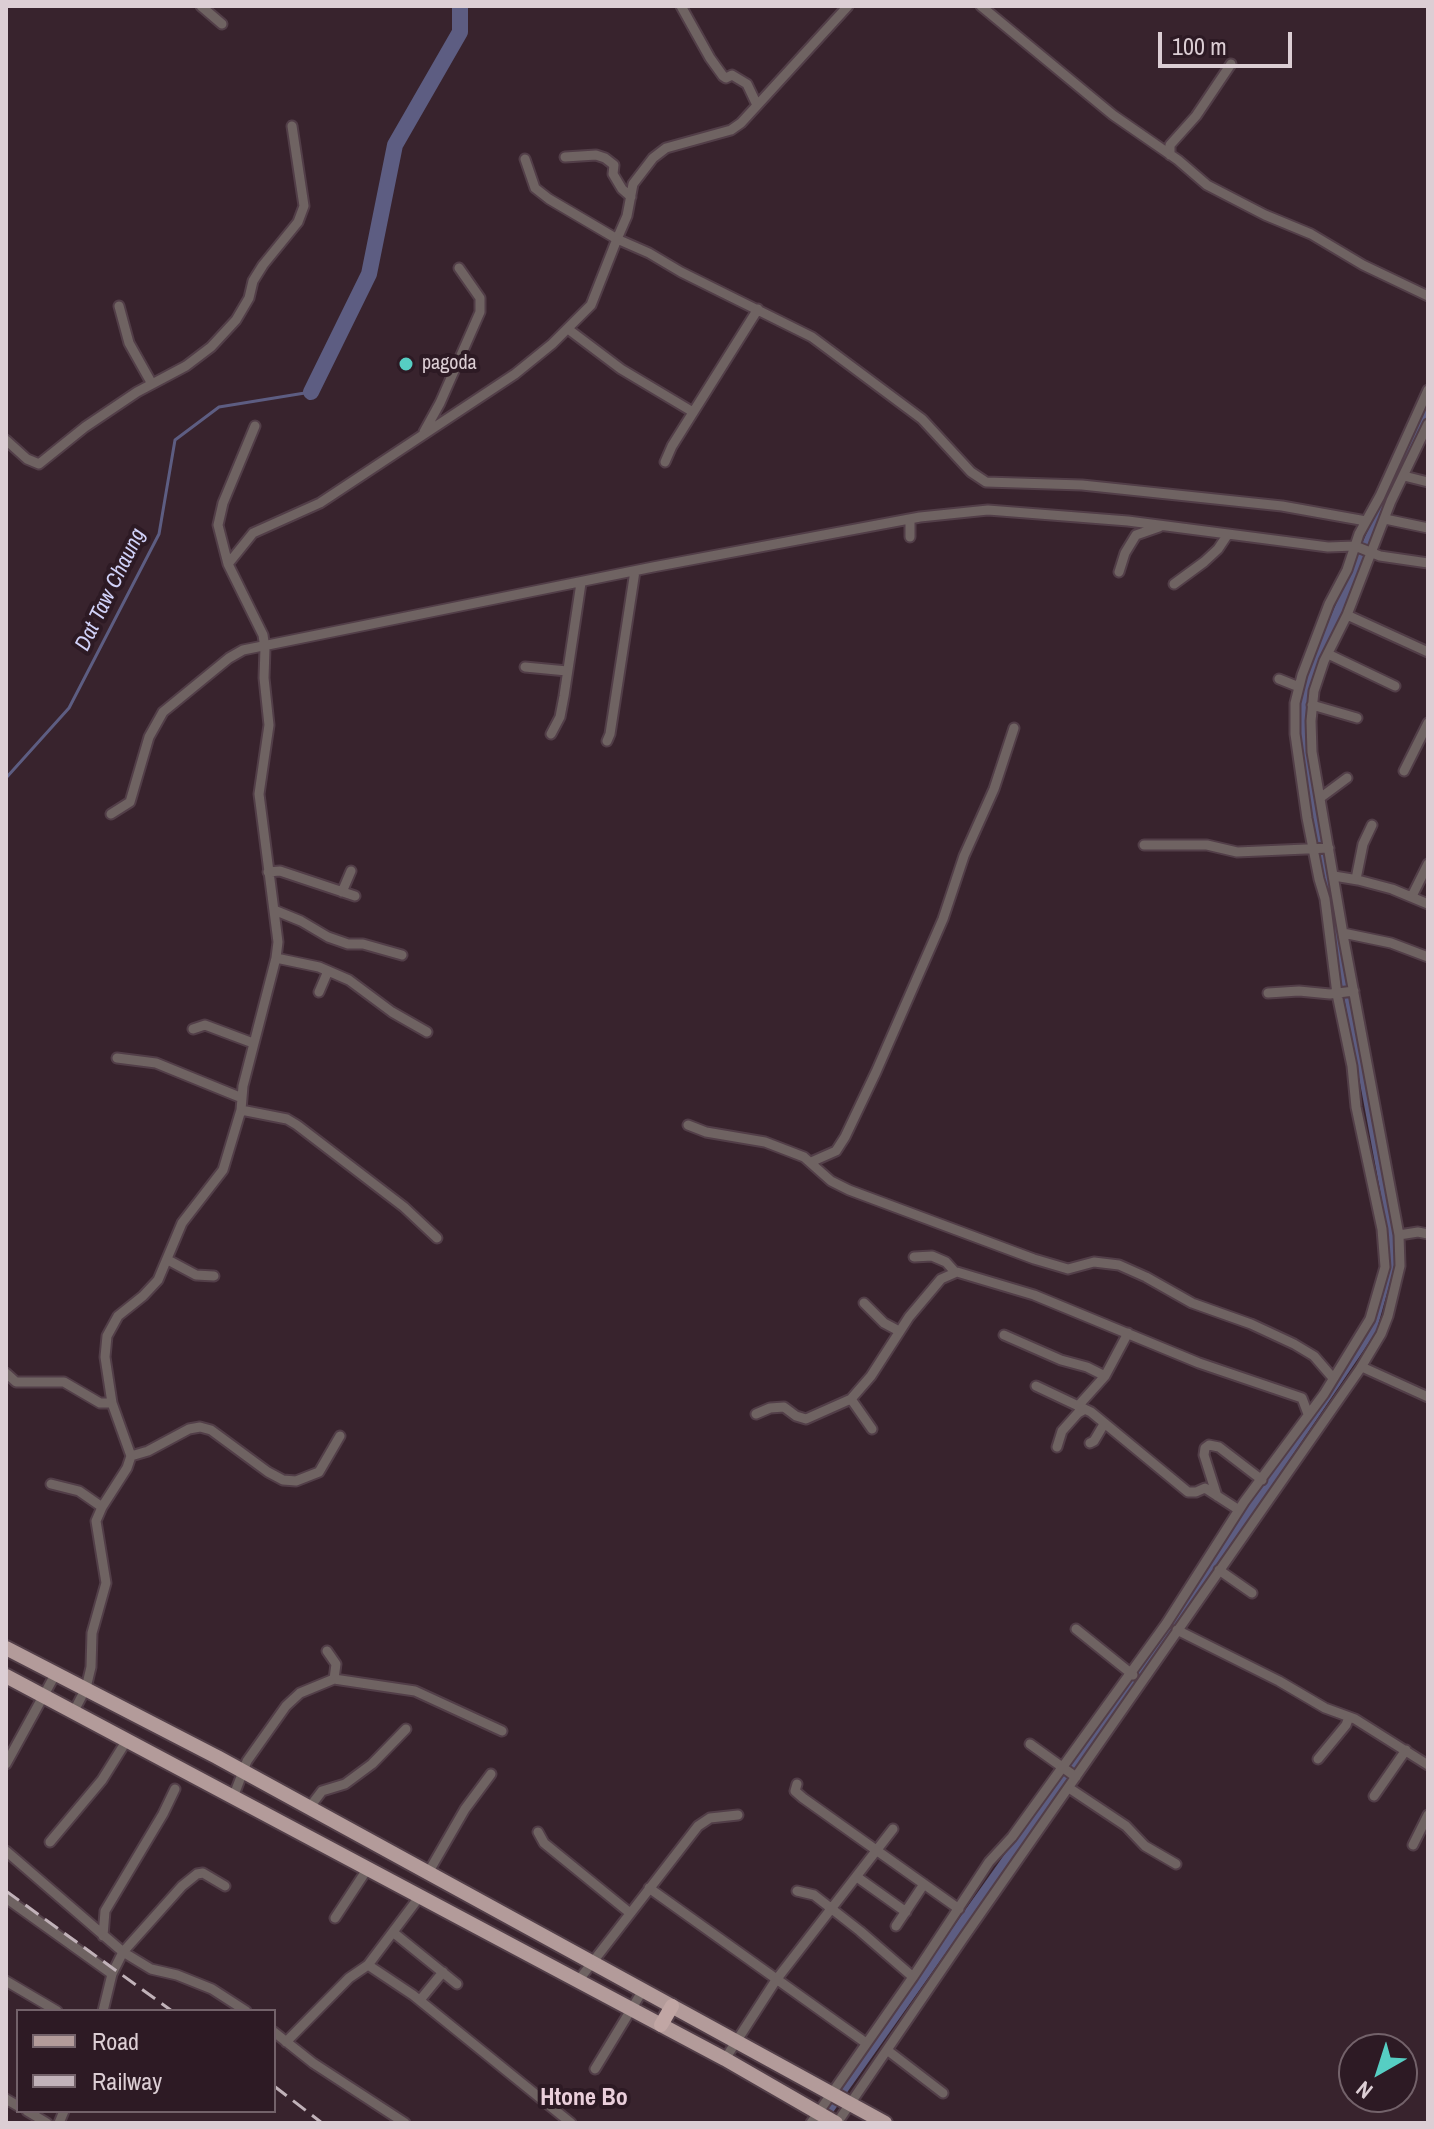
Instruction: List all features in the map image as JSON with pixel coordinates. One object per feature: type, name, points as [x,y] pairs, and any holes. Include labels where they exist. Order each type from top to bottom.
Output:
[{"type":"highway","points":[[661,2025],[672,2006]]},
{"type":"main road","points":[[6,1648],[243,1771],[885,2123]]},
{"type":"main road","points":[[6,1677],[234,1795],[725,2059],[826,2120]]},
{"type":"street","points":[[201,6],[222,24]]},
{"type":"street","points":[[681,6],[723,76],[732,75],[747,84],[757,105]]},
{"type":"street","points":[[228,564],[253,533],[320,503],[515,374],[568,329],[591,305],[627,216],[633,184],[643,168],[659,153],[684,142],[731,130],[848,6]]},
{"type":"street","points":[[981,6],[1113,115],[1207,185],[1311,234],[1363,265],[1428,296]]},
{"type":"street","points":[[1170,155],[1170,145],[1196,116],[1231,64]]},
{"type":"street","points":[[6,440],[27,459],[39,464],[85,427],[186,366],[228,329],[249,298],[253,281],[298,222],[304,206],[292,126]]},
{"type":"street","points":[[565,157],[596,155],[605,158],[614,165],[613,174],[631,197]]},
{"type":"street","points":[[525,159],[535,188],[549,199],[617,239],[812,337],[922,419],[971,472],[986,482],[1082,485],[1282,506],[1366,521]]},
{"type":"street","points":[[422,435],[440,403],[480,312],[480,298],[459,268]]},
{"type":"street","points":[[119,306],[129,343],[152,384]]},
{"type":"street","points":[[665,462],[758,309]]},
{"type":"street","points":[[568,329],[621,369],[693,412]]},
{"type":"street","points":[[826,2120],[840,2099],[866,2043],[989,1862],[1070,1772],[1136,1677],[1239,1510],[1362,1367],[1381,1334],[1393,1300],[1400,1266],[1399,1235],[1319,879],[1322,848],[1320,798],[1312,752],[1312,705],[1328,654],[1347,615],[1364,550],[1366,521],[1428,390]]},
{"type":"street","points":[[826,2120],[840,2099],[887,2050],[1069,1788],[1070,1772],[1136,1677],[1177,1630],[1219,1570],[1291,1453],[1308,1414],[1370,1319],[1385,1267],[1382,1229],[1356,1107],[1343,933],[1334,876],[1307,818],[1295,734],[1295,703],[1329,604],[1347,570],[1385,519],[1394,496],[1410,477],[1428,424]]},
{"type":"street","points":[[74,1711],[86,1688],[91,1667],[92,1633],[106,1583],[96,1521],[131,1456],[112,1403],[105,1357],[107,1336],[113,1321],[158,1280],[182,1223],[223,1170],[241,1110],[253,1043],[276,958],[278,942],[259,794],[269,725],[264,678],[265,648],[263,635],[228,564],[220,540],[219,516],[255,426]]},
{"type":"street","points":[[1410,477],[1428,482]]},
{"type":"street","points":[[111,814],[130,802],[149,737],[163,712],[243,650],[635,571],[910,519],[988,510],[1163,525],[1364,550],[1428,563]]},
{"type":"street","points":[[910,519],[910,537]]},
{"type":"street","points":[[1385,519],[1428,528]]},
{"type":"street","points":[[1119,572],[1125,553],[1136,535],[1163,525]]},
{"type":"street","points":[[1174,584],[1204,562],[1228,534]]},
{"type":"street","points":[[607,741],[635,571]]},
{"type":"street","points":[[551,734],[560,717],[581,583]]},
{"type":"street","points":[[1347,615],[1428,652]]},
{"type":"street","points":[[1328,654],[1395,686]]},
{"type":"street","points":[[525,667],[567,671]]},
{"type":"street","points":[[1279,679],[1299,687]]},
{"type":"street","points":[[1312,705],[1357,718]]},
{"type":"street","points":[[1404,771],[1428,723]]},
{"type":"street","points":[[811,1162],[836,1151],[876,1072],[943,919],[964,856],[994,789],[1014,728]]},
{"type":"street","points":[[1320,798],[1347,778]]},
{"type":"street","points":[[1356,879],[1363,844],[1372,825]]},
{"type":"street","points":[[1144,845],[1207,845],[1237,852],[1322,848]]},
{"type":"street","points":[[1412,896],[1428,864]]},
{"type":"street","points":[[268,872],[280,871],[355,896]]},
{"type":"street","points":[[342,892],[351,871]]},
{"type":"street","points":[[1334,876],[1356,879],[1428,904]]},
{"type":"street","points":[[274,910],[328,937],[402,955]]},
{"type":"street","points":[[1343,933],[1391,943],[1428,957]]},
{"type":"street","points":[[276,958],[300,961],[357,985],[392,1012],[427,1032]]},
{"type":"street","points":[[319,992],[328,971]]},
{"type":"street","points":[[1268,993],[1346,993]]},
{"type":"street","points":[[193,1029],[205,1025],[253,1043]]},
{"type":"street","points":[[117,1058],[156,1063],[242,1098]]},
{"type":"street","points":[[241,1110],[287,1119],[297,1125],[404,1207],[437,1238]]},
{"type":"street","points":[[688,1125],[706,1132],[765,1142],[811,1162],[831,1181],[849,1190],[1034,1259],[1068,1269],[1094,1262],[1119,1265],[1192,1303],[1251,1324],[1294,1344],[1314,1356],[1333,1378]]},
{"type":"street","points":[[1399,1235],[1428,1234]]},
{"type":"street","points":[[914,1257],[932,1256],[946,1262],[955,1272]]},
{"type":"street","points":[[168,1260],[196,1275],[214,1276]]},
{"type":"street","points":[[756,1414],[770,1408],[784,1407],[806,1419],[851,1399],[941,1279],[955,1272],[972,1274],[1034,1295],[1199,1363],[1302,1398],[1308,1414]]},
{"type":"street","points":[[864,1303],[884,1323],[899,1331]]},
{"type":"street","points":[[1057,1447],[1062,1431],[1105,1376],[1128,1333]]},
{"type":"street","points":[[1004,1335],[1105,1376]]},
{"type":"street","points":[[1362,1367],[1428,1397]]},
{"type":"street","points":[[8,1378],[23,1382],[64,1382],[100,1403],[112,1403]]},
{"type":"street","points":[[1036,1386],[1082,1408],[1188,1492],[1205,1488],[1239,1510]]},
{"type":"street","points":[[851,1399],[872,1429]]},
{"type":"street","points":[[1094,1443],[1107,1426]]},
{"type":"street","points":[[131,1456],[148,1451],[189,1429],[200,1427],[211,1430],[268,1472],[283,1480],[296,1481],[319,1472],[340,1436]]},
{"type":"street","points":[[1217,1496],[1204,1455],[1209,1445],[1219,1447],[1262,1480]]},
{"type":"street","points":[[51,1484],[79,1491],[102,1507]]},
{"type":"street","points":[[1219,1570],[1252,1593]]},
{"type":"street","points":[[1076,1629],[1136,1677]]},
{"type":"street","points":[[1177,1630],[1279,1681],[1325,1708],[1349,1717],[1428,1765]]},
{"type":"street","points":[[327,1651],[336,1664],[334,1679]]},
{"type":"street","points":[[6,1764],[56,1673]]},
{"type":"street","points":[[234,1795],[249,1757],[293,1698],[334,1679],[415,1691],[502,1731]]},
{"type":"street","points":[[1318,1759],[1349,1717]]},
{"type":"street","points":[[309,1808],[326,1788],[345,1784],[372,1764],[406,1729]]},
{"type":"street","points":[[50,1842],[102,1780],[127,1740]]},
{"type":"street","points":[[1030,1744],[1070,1772]]},
{"type":"street","points":[[1374,1796],[1406,1750]]},
{"type":"street","points":[[428,1873],[465,1809],[491,1774]]},
{"type":"street","points":[[797,1784],[797,1794],[959,1909]]},
{"type":"street","points":[[1069,1788],[1126,1826],[1145,1846],[1176,1864]]},
{"type":"street","points":[[103,1936],[105,1911],[175,1789]]},
{"type":"street","points":[[578,1981],[703,1822],[723,1815],[738,1815]]},
{"type":"street","points":[[1413,1845],[1428,1815]]},
{"type":"street","points":[[725,2059],[776,1980],[893,1829]]},
{"type":"street","points":[[538,1832],[544,1843],[630,1913]]},
{"type":"street","points":[[6,1851],[123,1952],[151,1969],[203,1985],[243,2009]]},
{"type":"street","points":[[335,1918],[368,1868]]},
{"type":"street","points":[[103,2009],[112,1974],[123,1952],[182,1886],[203,1873],[225,1886]]},
{"type":"street","points":[[857,1877],[906,1912]]},
{"type":"street","points":[[896,1926],[924,1884]]},
{"type":"street","points":[[649,1888],[866,2043]]},
{"type":"street","points":[[797,1891],[814,1895],[913,1977]]},
{"type":"street","points":[[286,2042],[349,1978],[368,1965],[420,1896]]},
{"type":"street","points":[[6,1898],[112,1974]]},
{"type":"street","points":[[394,1933],[457,1984]]},
{"type":"street","points":[[368,1965],[420,2000],[571,2123]]},
{"type":"street","points":[[420,2000],[443,1972]]},
{"type":"street","points":[[6,1981],[54,2009]]},
{"type":"street","points":[[595,2069],[643,1990]]},
{"type":"street","points":[[276,2034],[313,2063],[405,2123]]},
{"type":"street","points":[[887,2050],[943,2093]]},
{"type":"waterway","points":[[311,392],[369,274],[395,145],[460,32],[460,6]]},
{"type":"waterway","name":"Dat Taw Chaung","points":[[6,778],[69,708],[159,534],[175,440],[219,407],[311,392]]},
{"type":"waterway","points":[[820,2123],[1163,1638],[1372,1330],[1392,1250],[1387,1203],[1319,839],[1302,714],[1305,687],[1428,402]]},
{"type":"railway","points":[[6,1891],[169,2009]]},
{"type":"railway","points":[[276,2088],[322,2123]]},
{"type":"place","name":"pagoda","points":[[406,364]]},
{"type":"district","name":"Htone Bo","points":[[584,2099]]}]
